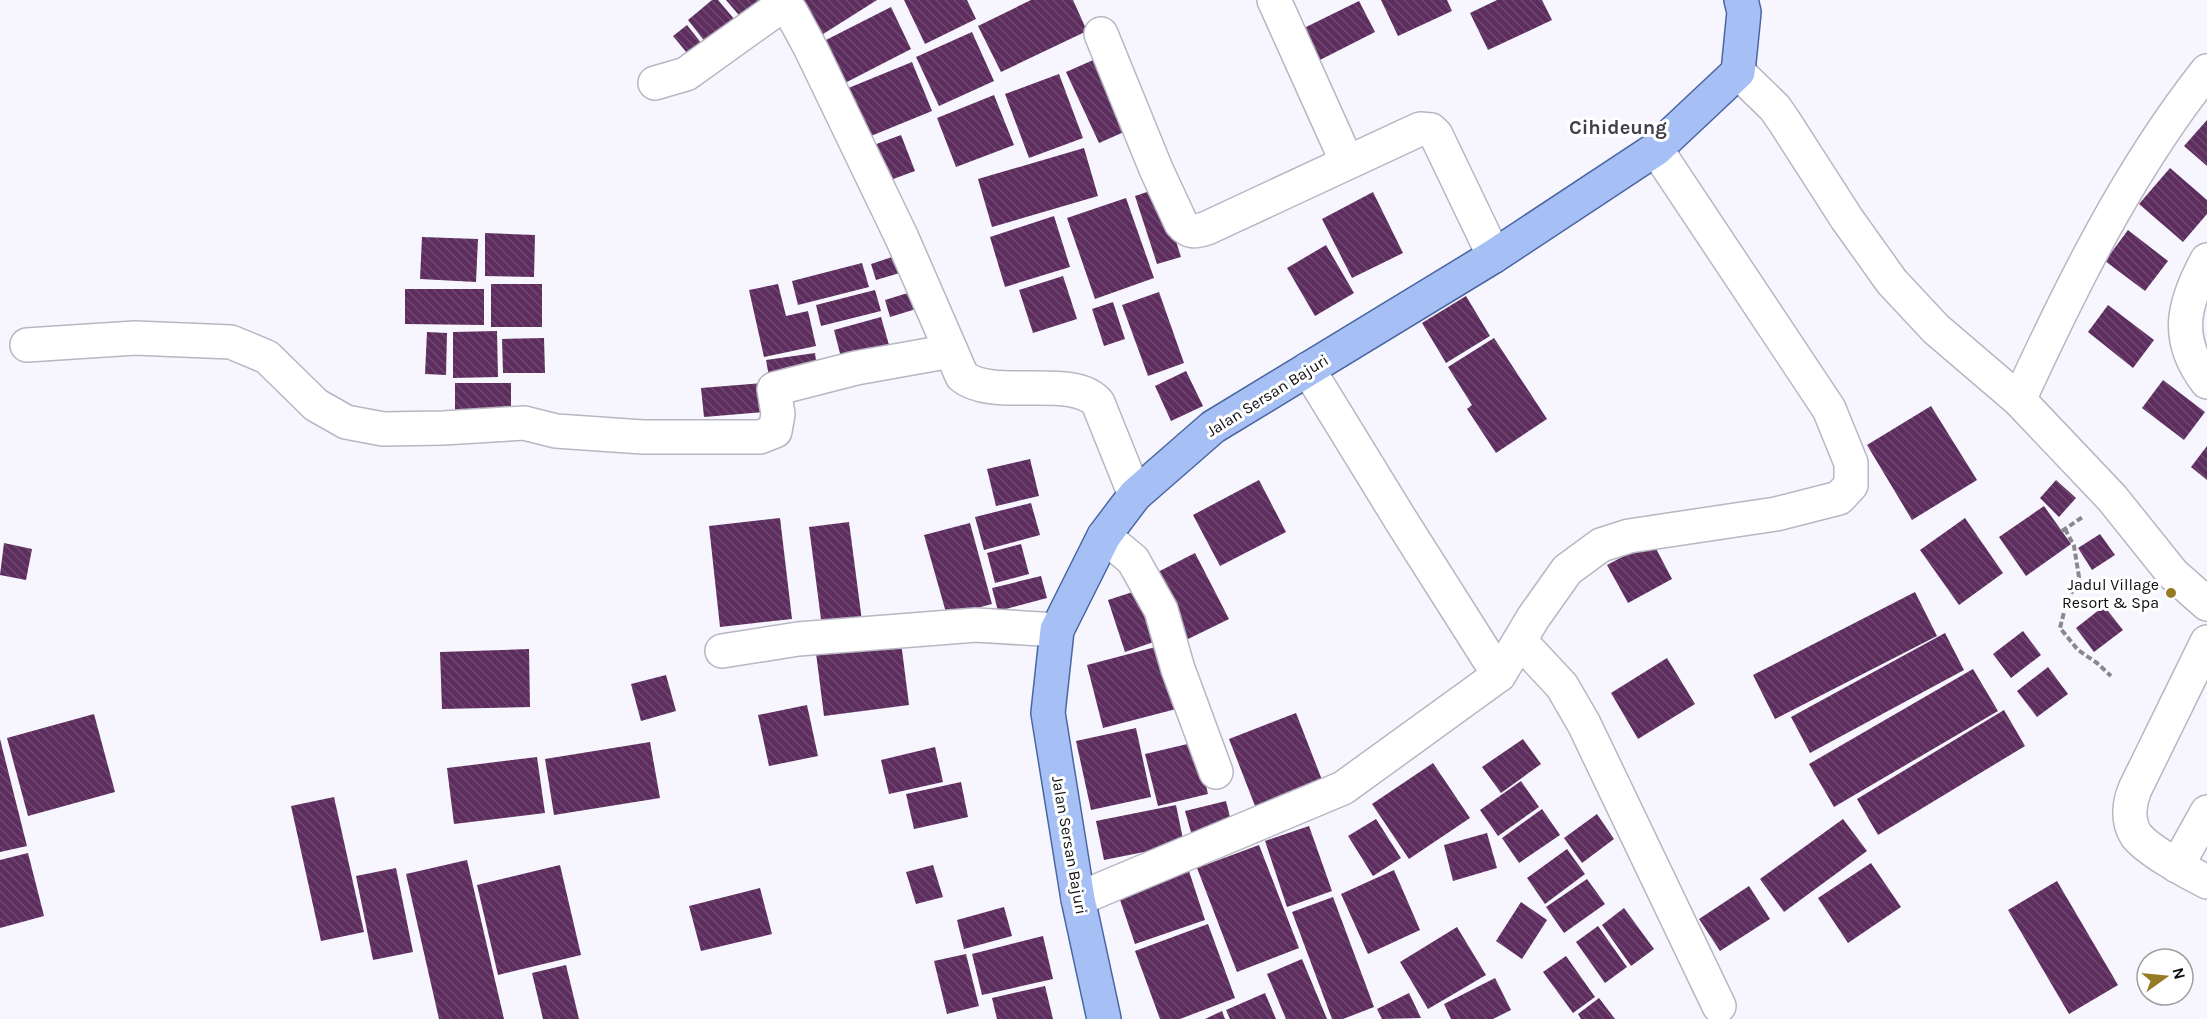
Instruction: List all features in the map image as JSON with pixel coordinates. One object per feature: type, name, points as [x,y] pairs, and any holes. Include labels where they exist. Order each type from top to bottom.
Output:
[{"type":"main road","points":[[1738,72],[1744,12],[1741,0]]},
{"type":"main road","name":"Jalan Sersan Bajuri","points":[[1104,1019],[1078,899],[1048,713],[1057,630],[1104,536],[1135,495],[1213,427],[1494,256],[1656,148],[1738,72]]},
{"type":"street","points":[[1274,0],[1347,162]]},
{"type":"street","points":[[655,83],[686,74],[774,11],[781,9],[791,12],[902,238],[962,376],[977,385],[1074,391],[1092,397],[1098,404],[1135,495]]},
{"type":"street","points":[[1101,34],[1180,223],[1191,232],[1207,228],[1420,129],[1431,130],[1436,135],[1494,256]]},
{"type":"street","points":[[2019,400],[2067,297],[2110,217],[2166,129],[2207,71]]},
{"type":"street","points":[[1738,72],[1775,108],[1847,219],[1892,282],[1936,329],[2019,400],[2112,498],[2173,574],[2207,604]]},
{"type":"street","points":[[1078,899],[1343,788],[1499,675],[1521,642],[1533,618],[1568,570],[1601,545],[1629,536],[1776,514],[1839,498],[1851,485],[1851,463],[1829,409],[1656,148]]},
{"type":"street","points":[[2207,260],[2194,284],[2187,307],[2185,328],[2192,360],[2207,382]]},
{"type":"street","points":[[27,345],[135,338],[231,342],[267,357],[316,405],[346,422],[383,429],[524,423],[556,431],[655,437],[760,437],[775,431],[778,414],[774,389],[856,368],[951,351]]},
{"type":"street","points":[[1308,369],[1499,675]]},
{"type":"street","points":[[1104,536],[1133,560],[1161,610],[1179,669],[1216,772]]},
{"type":"street","points":[[2173,574],[2207,587]]},
{"type":"street","points":[[722,651],[798,639],[976,625],[1057,630]]},
{"type":"street","points":[[1521,642],[1562,686],[1584,724],[1719,1006]]},
{"type":"street","points":[[2207,642],[2131,798],[2131,821],[2136,834],[2176,866],[2207,882]]},
{"type":"street","points":[[2176,866],[2207,812]]},
{"type":"path","points":[[2065,529],[2074,546],[2079,577],[2066,604],[2060,628],[2078,650],[2111,676]]},
{"type":"building","points":[[712,0],[718,0],[735,20],[706,43],[688,20]]},
{"type":"building","points":[[726,0],[765,0],[743,20]]},
{"type":"building","points":[[803,0],[877,0],[820,36],[799,3]]},
{"type":"building","points":[[904,0],[967,0],[976,19],[925,44]]},
{"type":"building","points":[[1031,0],[1073,0],[1087,31],[1001,72],[978,26]]},
{"type":"building","points":[[1381,0],[1447,0],[1452,11],[1398,36]]},
{"type":"building","points":[[1497,0],[1542,0],[1552,20],[1488,50],[1470,13]]},
{"type":"building","points":[[1359,1],[1375,32],[1320,60],[1304,28]]},
{"type":"building","points":[[891,7],[911,49],[845,83],[824,41]]},
{"type":"building","points":[[687,25],[709,53],[696,64],[673,36]]},
{"type":"building","points":[[972,32],[994,81],[939,106],[916,57]]},
{"type":"building","points":[[1100,57],[1133,128],[1099,143],[1066,72]]},
{"type":"building","points":[[912,62],[932,111],[866,138],[846,89]]},
{"type":"building","points":[[1059,74],[1083,138],[1029,158],[1005,94]]},
{"type":"building","points":[[994,95],[1014,145],[956,167],[937,118]]},
{"type":"building","points":[[2207,120],[2207,166],[2184,146]]},
{"type":"building","points":[[901,135],[915,171],[885,182],[871,146]]},
{"type":"building","points":[[1084,148],[1098,196],[992,227],[978,179]]},
{"type":"building","points":[[2170,168],[2207,200],[2207,214],[2183,242],[2139,204]]},
{"type":"building","points":[[1159,188],[1181,257],[1157,264],[1135,196]]},
{"type":"building","points":[[1373,192],[1403,253],[1352,278],[1322,219]]},
{"type":"building","points":[[1126,198],[1154,278],[1095,299],[1067,218]]},
{"type":"building","points":[[1054,216],[1070,267],[1005,287],[990,237]]},
{"type":"building","points":[[2128,230],[2168,261],[2145,291],[2105,261]]},
{"type":"building","points":[[485,233],[535,235],[534,277],[485,276]]},
{"type":"building","points":[[422,237],[478,239],[476,282],[420,279]]},
{"type":"building","points":[[1326,245],[1354,293],[1315,316],[1287,268]]},
{"type":"building","points":[[898,255],[903,272],[876,280],[871,264]]},
{"type":"building","points":[[862,263],[869,287],[798,305],[792,281]]},
{"type":"building","points":[[1063,276],[1077,319],[1033,333],[1019,290]]},
{"type":"building","points":[[491,284],[542,284],[542,327],[491,327]]},
{"type":"building","points":[[778,284],[786,316],[808,311],[816,346],[764,357],[749,290]]},
{"type":"building","points":[[405,289],[484,289],[484,325],[405,324]]},
{"type":"building","points":[[875,290],[881,311],[821,326],[816,305]]},
{"type":"building","points":[[911,292],[916,309],[890,317],[885,300]]},
{"type":"building","points":[[1159,292],[1184,363],[1148,376],[1122,305]]},
{"type":"building","points":[[1466,296],[1490,336],[1446,363],[1422,323]]},
{"type":"building","points":[[1113,302],[1125,339],[1104,346],[1092,309]]},
{"type":"building","points":[[2108,305],[2154,340],[2133,368],[2088,332]]},
{"type":"building","points":[[881,317],[891,352],[843,365],[834,330]]},
{"type":"building","points":[[497,331],[498,377],[453,378],[453,332]]},
{"type":"building","points":[[427,332],[447,333],[446,375],[425,374]]},
{"type":"building","points":[[544,338],[545,373],[503,373],[502,339]]},
{"type":"building","points":[[1494,338],[1547,419],[1496,453],[1467,409],[1472,405],[1448,367]]},
{"type":"building","points":[[815,353],[818,375],[770,382],[766,360]]},
{"type":"building","points":[[1186,371],[1203,406],[1171,421],[1155,386]]},
{"type":"building","points":[[2163,380],[2205,412],[2184,440],[2142,408]]},
{"type":"building","points":[[455,383],[511,383],[511,417],[455,418]]},
{"type":"building","points":[[763,383],[765,412],[704,417],[701,388]]},
{"type":"building","points":[[1931,406],[1977,480],[1912,520],[1867,445]]},
{"type":"building","points":[[2207,446],[2207,480],[2191,467]]},
{"type":"building","points":[[1030,459],[1039,496],[996,506],[987,469]]},
{"type":"building","points":[[1259,480],[1286,532],[1220,566],[1193,515]]},
{"type":"building","points":[[2056,480],[2076,498],[2059,517],[2040,498]]},
{"type":"building","points":[[1031,503],[1040,535],[984,550],[975,517]]},
{"type":"building","points":[[2044,506],[2071,544],[2026,576],[1999,537]]},
{"type":"building","points":[[780,518],[792,619],[720,627],[709,526]]},
{"type":"building","points":[[1965,518],[2003,573],[1959,605],[1920,550]]},
{"type":"building","points":[[849,522],[862,621],[822,627],[809,527]]},
{"type":"building","points":[[970,523],[992,604],[947,616],[924,535]]},
{"type":"building","points":[[2100,534],[2115,555],[2092,570],[2078,548]]},
{"type":"building","points":[[1652,541],[1672,579],[1628,603],[1607,565]]},
{"type":"building","points":[[4,543],[32,549],[26,580],[0,575]]},
{"type":"building","points":[[1021,544],[1029,574],[995,583],[987,553]]},
{"type":"building","points":[[1195,553],[1229,619],[1184,641],[1150,576]]},
{"type":"building","points":[[1041,576],[1047,598],[998,611],[992,588]]},
{"type":"building","points":[[1145,588],[1162,639],[1125,652],[1108,600]]},
{"type":"building","points":[[1915,592],[1937,636],[1775,719],[1753,675]]},
{"type":"building","points":[[2104,606],[2123,630],[2094,652],[2076,628]]},
{"type":"building","points":[[2023,631],[2041,655],[2011,678],[1993,654]]},
{"type":"building","points":[[1945,633],[1964,670],[1810,753],[1791,717]]},
{"type":"building","points":[[901,642],[909,705],[824,716],[816,653]]},
{"type":"building","points":[[1163,645],[1180,708],[1103,728],[1087,665]]},
{"type":"building","points":[[529,649],[530,707],[442,709],[440,652]]},
{"type":"building","points":[[1667,658],[1695,704],[1638,739],[1611,693]]},
{"type":"building","points":[[2048,667],[2068,694],[2037,717],[2017,691]]},
{"type":"building","points":[[1973,669],[1998,711],[1834,807],[1809,764]]},
{"type":"building","points":[[666,675],[676,711],[641,721],[631,684]]},
{"type":"building","points":[[807,705],[818,756],[769,766],[758,715]]},
{"type":"building","points":[[2004,710],[2025,746],[1878,835],[1857,799]]},
{"type":"building","points":[[1296,713],[1324,785],[1257,811],[1229,739]]},
{"type":"building","points":[[94,714],[115,792],[28,816],[7,738]]},
{"type":"building","points":[[1136,728],[1151,797],[1091,810],[1076,741]]},
{"type":"building","points":[[0,739],[27,846],[0,852]]},
{"type":"building","points":[[1523,739],[1541,764],[1501,793],[1482,767]]},
{"type":"building","points":[[650,742],[660,798],[554,815],[545,759]]},
{"type":"building","points":[[1196,742],[1208,794],[1158,806],[1145,754]]},
{"type":"building","points":[[935,747],[943,782],[889,794],[881,760]]},
{"type":"building","points":[[537,757],[545,813],[454,824],[447,768]]},
{"type":"building","points":[[1433,763],[1470,818],[1409,859],[1372,804]]},
{"type":"building","points":[[1521,781],[1539,807],[1498,836],[1480,810]]},
{"type":"building","points":[[961,782],[968,817],[914,829],[906,794]]},
{"type":"building","points":[[334,797],[364,932],[321,941],[291,806]]},
{"type":"building","points":[[1226,801],[1232,825],[1192,836],[1185,811]]},
{"type":"building","points":[[1176,805],[1184,844],[1104,860],[1096,821]]},
{"type":"building","points":[[1542,809],[1560,835],[1519,863],[1502,838]]},
{"type":"building","points":[[1597,814],[1614,839],[1582,863],[1564,838]]},
{"type":"building","points":[[1376,819],[1401,858],[1373,876],[1348,836]]},
{"type":"building","points":[[1843,819],[1867,851],[1784,912],[1760,879]]},
{"type":"building","points":[[1309,826],[1332,891],[1287,907],[1265,841]]},
{"type":"building","points":[[1487,833],[1497,868],[1453,881],[1444,845]]},
{"type":"building","points":[[1259,845],[1299,948],[1237,972],[1197,868]]},
{"type":"building","points":[[1567,849],[1585,874],[1545,904],[1527,878]]},
{"type":"building","points":[[28,853],[44,916],[0,928],[0,860]]},
{"type":"building","points":[[467,860],[504,1019],[439,1019],[406,874]]},
{"type":"building","points":[[1871,863],[1901,907],[1848,943],[1818,898]]},
{"type":"building","points":[[560,865],[581,955],[498,975],[477,885]]},
{"type":"building","points":[[933,865],[943,897],[916,904],[906,872]]},
{"type":"building","points":[[396,868],[413,952],[373,960],[356,876]]},
{"type":"building","points":[[1188,868],[1205,920],[1135,944],[1117,891]]},
{"type":"building","points":[[1394,870],[1420,930],[1368,954],[1341,894]]},
{"type":"building","points":[[1587,879],[1605,904],[1564,933],[1546,907]]},
{"type":"building","points":[[2057,881],[2118,985],[2069,1014],[2008,910]]},
{"type":"building","points":[[1749,886],[1770,919],[1720,951],[1699,919]]},
{"type":"building","points":[[760,888],[772,934],[701,951],[689,906]]},
{"type":"building","points":[[1333,897],[1374,1007],[1343,1019],[1332,1019],[1292,912]]},
{"type":"building","points":[[1521,902],[1547,920],[1522,959],[1496,941]]},
{"type":"building","points":[[1004,907],[1012,936],[964,949],[957,920]]},
{"type":"building","points":[[1624,908],[1654,949],[1631,966],[1602,925]]},
{"type":"building","points":[[1208,924],[1235,998],[1180,1019],[1160,1019],[1135,951]]},
{"type":"building","points":[[1598,926],[1627,967],[1605,983],[1576,942]]},
{"type":"building","points":[[1457,927],[1486,975],[1428,1009],[1400,962]]},
{"type":"building","points":[[1043,936],[1053,979],[982,995],[972,954]]},
{"type":"building","points":[[966,954],[979,1006],[947,1014],[934,961]]},
{"type":"building","points":[[1566,956],[1595,997],[1573,1013],[1543,972]]},
{"type":"building","points":[[1302,959],[1327,1019],[1286,1019],[1267,974]]},
{"type":"building","points":[[566,965],[579,1019],[543,1019],[532,973]]},
{"type":"building","points":[[1495,978],[1511,1010],[1493,1019],[1451,1019],[1444,1004]]},
{"type":"building","points":[[1045,986],[1053,1019],[997,1019],[992,998]]},
{"type":"building","points":[[1265,993],[1276,1019],[1230,1019],[1226,1010]]},
{"type":"building","points":[[1409,993],[1421,1018],[1382,1019],[1377,1009]]},
{"type":"building","points":[[1599,998],[1615,1019],[1581,1019],[1578,1014]]},
{"type":"building","points":[[1222,1011],[1225,1019],[1205,1019]]},
{"type":"place","name":"Jadul Village Resort & Spa","points":[[2171,593]]},
{"type":"district","name":"Cihideung","points":[[1618,127]]}]
